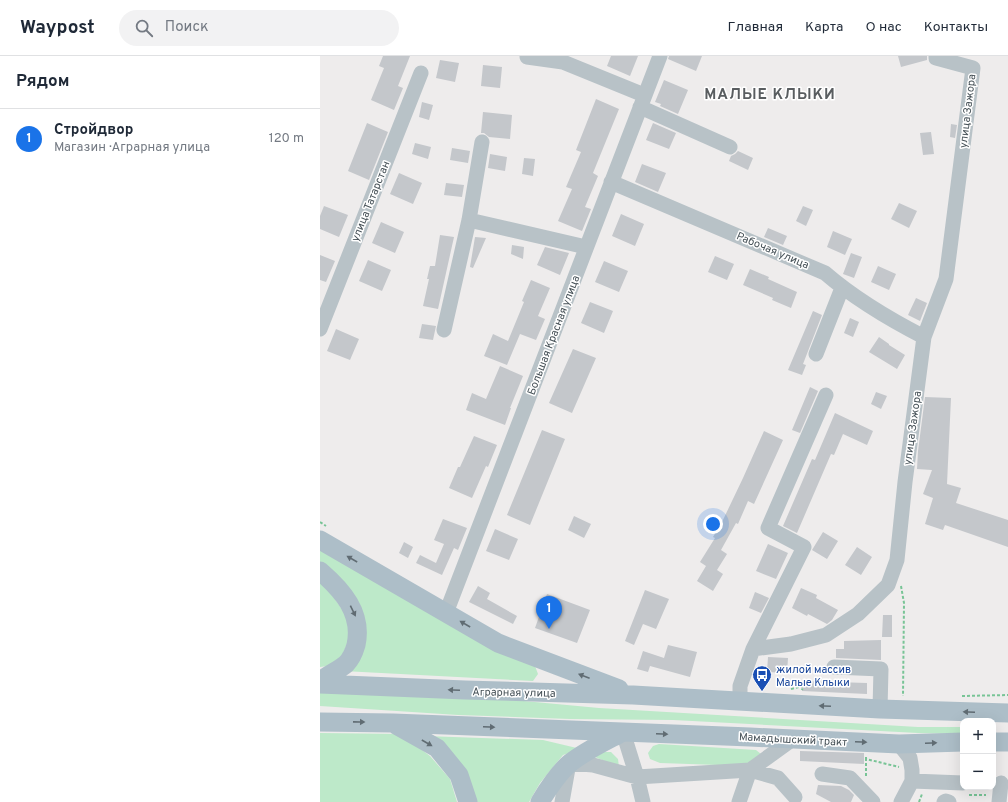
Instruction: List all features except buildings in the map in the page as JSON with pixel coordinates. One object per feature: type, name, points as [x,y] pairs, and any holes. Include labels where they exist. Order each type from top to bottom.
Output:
[{"type":"main road","points":[[323,533],[446,613],[498,643],[633,695]]},
{"type":"main road","points":[[320,571],[336,584],[348,601],[357,620],[358,630],[354,652],[347,663],[320,681]]},
{"type":"main road","name":"Аграрная улица","points":[[320,684],[633,695],[740,701]]},
{"type":"main road","points":[[740,701],[880,709],[1008,713]]},
{"type":"main road","points":[[320,722],[393,723],[623,732]]},
{"type":"main road","points":[[393,723],[437,748],[459,775],[468,802]]},
{"type":"main road","points":[[540,802],[570,763],[623,732]]},
{"type":"main road","name":"Мамадышский тракт","points":[[623,732],[899,744],[960,742]]},
{"type":"main road","points":[[996,742],[1008,742]]},
{"type":"street","name":"Большая Красная улица","points":[[446,613],[660,56]]},
{"type":"street","name":"улица Зажора","points":[[753,649],[791,644],[826,634],[858,614],[888,585],[897,560],[905,482],[924,338],[946,279],[973,68],[936,58],[936,56]]},
{"type":"street","points":[[527,57],[563,62],[730,146]]},
{"type":"street","name":"улица Татарстан","points":[[320,329],[421,73]]},
{"type":"street","points":[[444,330],[469,220],[482,142]]},
{"type":"street","name":"Рабочая улица","points":[[611,182],[825,273],[842,288],[882,315],[924,338]]},
{"type":"street","points":[[469,220],[586,247]]},
{"type":"street","points":[[816,354],[842,288]]},
{"type":"street","points":[[740,701],[740,686],[753,649],[804,547],[768,528],[826,395]]},
{"type":"street","points":[[834,667],[880,669],[880,709]]},
{"type":"street","points":[[623,732],[637,777],[642,802]]},
{"type":"street","points":[[739,802],[750,770],[793,739]]},
{"type":"street","points":[[899,744],[910,758],[912,781],[901,802]]},
{"type":"street","points":[[562,802],[570,763],[593,765],[637,777],[750,770],[778,778],[795,797]]},
{"type":"street","points":[[822,774],[850,778],[873,802]]},
{"type":"street","points":[[912,781],[960,783]]},
{"type":"street","points":[[999,802],[1001,783]]},
{"type":"street","points":[[944,802],[949,802]]},
{"type":"path","points":[[320,522],[323,533]]},
{"type":"path","points":[[900,581],[904,603],[903,697]]},
{"type":"path","points":[[788,690],[803,686],[802,693]]},
{"type":"path","points":[[919,802],[922,794]]},
{"type":"green space","points":[[320,546],[535,666],[538,674],[533,681],[343,671],[361,641],[320,562]]},
{"type":"green space","points":[[320,576],[350,622],[349,639],[342,656],[328,666],[320,667]]},
{"type":"green space","points":[[320,691],[472,696],[599,708],[918,727],[960,727],[960,734],[673,720],[570,719],[458,715],[320,706]]},
{"type":"green space","points":[[320,733],[401,734],[430,756],[450,779],[457,802],[320,802]]},
{"type":"green space","points":[[425,736],[543,740],[581,749],[563,755],[540,783],[529,802],[474,802]]},
{"type":"green space","points":[[659,744],[756,750],[761,754],[747,766],[660,763],[650,759],[648,753],[653,746]]},
{"type":"green space","points":[[600,752],[611,752],[618,759],[619,767],[590,755]]},
{"type":"place","name":"Стройдвор","points":[[549,629]]},
{"type":"place","name":"жилой массив Малые Клыки","points":[[762,692]]},
{"type":"district","name":"МАЛЫЕ КЛЫКИ","points":[[770,94]]}]
